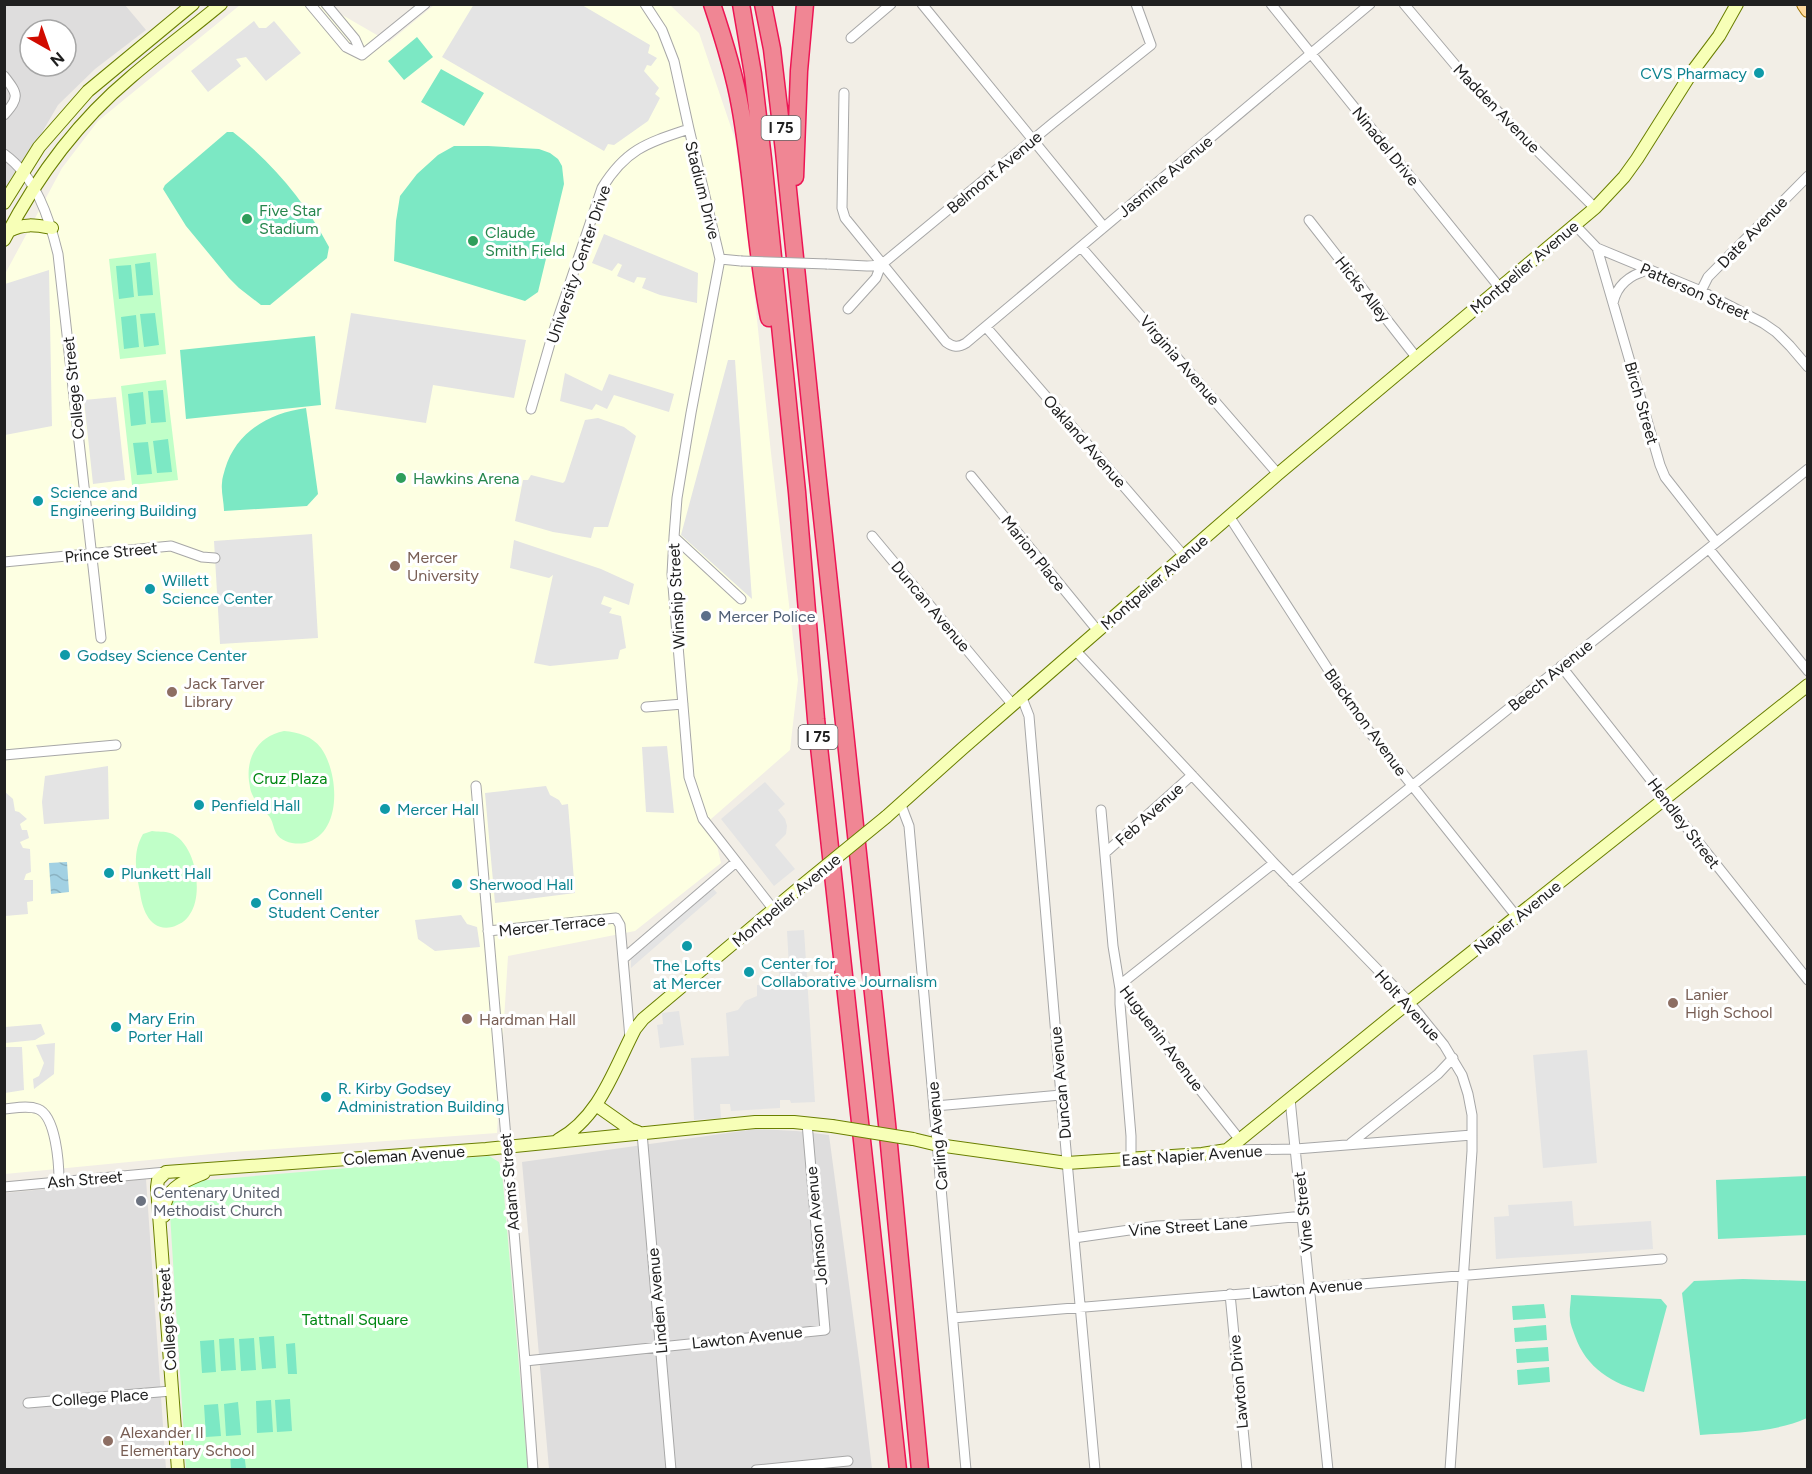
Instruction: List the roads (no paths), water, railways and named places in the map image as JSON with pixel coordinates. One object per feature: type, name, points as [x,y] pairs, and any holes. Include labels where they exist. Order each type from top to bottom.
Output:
[{"type":"highway","points":[[712,4],[740,106],[762,284],[771,328],[784,372]]},
{"type":"highway","name":"I 75","points":[[741,4],[753,74],[797,492],[816,719],[898,1470]]},
{"type":"highway","name":"I 75","points":[[763,4],[772,49],[885,1100],[920,1470]]},
{"type":"highway","points":[[794,252],[799,71],[805,4]]},
{"type":"main road","points":[[1804,4],[1808,10]]},
{"type":"street","points":[[4,203],[45,140],[88,91],[193,4]]},
{"type":"street","points":[[7,236],[33,187],[80,127],[130,77],[221,4]]},
{"type":"street","points":[[310,4],[345,47],[362,55]]},
{"type":"street","points":[[326,4],[355,39],[362,55]]},
{"type":"street","points":[[362,55],[425,4]]},
{"type":"street","name":"Stadium Drive","points":[[645,4],[657,20],[669,45],[720,259],[882,265]]},
{"type":"street","points":[[851,38],[891,4]]},
{"type":"street","points":[[922,4],[1104,227]]},
{"type":"street","name":"Belmont Avenue","points":[[848,309],[876,278],[882,265],[1151,45],[1136,4]]},
{"type":"street","name":"Ninadel Drive","points":[[1271,4],[1500,288]]},
{"type":"street","name":"Jasmine Avenue","points":[[882,265],[946,342],[951,346],[961,346],[987,327],[1370,4]]},
{"type":"street","name":"Madden Avenue","points":[[1404,4],[1478,92],[1595,207]]},
{"type":"street","name":"Montpelier Avenue","points":[[554,1142],[580,1124],[596,1105],[635,1029],[643,1019],[901,805],[1229,516],[1575,225],[1611,192],[1631,168],[1692,72],[1724,28],[1737,4]]},
{"type":"street","points":[[1724,28],[1748,4]]},
{"type":"street","points":[[4,76],[15,89],[17,98],[4,115]]},
{"type":"street","points":[[844,93],[843,214],[882,265]]},
{"type":"street","name":"University Center Drive","points":[[531,409],[553,333],[602,188],[611,173],[632,152],[655,140],[689,129]]},
{"type":"street","name":"College Street","points":[[4,154],[13,160],[33,187],[52,228],[58,254],[100,638]]},
{"type":"street","name":"Date Avenue","points":[[1701,291],[1708,277],[1808,176]]},
{"type":"street","name":"Hicks Alley","points":[[1309,220],[1416,357]]},
{"type":"street","points":[[7,236],[20,225],[52,228]]},
{"type":"street","name":"Patterson Street","points":[[1575,225],[1597,248],[1701,291],[1763,323],[1790,346],[1808,367]]},
{"type":"street","name":"Virginia Avenue","points":[[1081,247],[1278,474]]},
{"type":"street","name":"Birch Street","points":[[1597,248],[1652,440],[1665,477],[1713,546],[1808,670]]},
{"type":"street","name":"Winship Street","points":[[720,259],[677,498],[672,574],[689,777],[703,819],[774,910]]},
{"type":"street","points":[[1613,303],[1619,287],[1631,276],[1648,270]]},
{"type":"street","name":"Oakland Avenue","points":[[987,327],[1184,556]]},
{"type":"street","name":"Beech Avenue","points":[[1292,882],[1808,469]]},
{"type":"street","name":"Marion Place","points":[[970,476],[1098,631]]},
{"type":"street","name":"Blackmon Avenue","points":[[1229,516],[1364,725],[1517,917]]},
{"type":"street","name":"Duncan Avenue","points":[[872,536],[1029,716],[1095,1470]]},
{"type":"street","points":[[674,537],[741,599]]},
{"type":"street","name":"Prince Street","points":[[4,562],[171,546],[202,557],[215,558]]},
{"type":"street","name":"Holt Avenue","points":[[1076,651],[1292,882],[1410,1002],[1444,1045],[1462,1075],[1472,1115],[1472,1135],[1450,1470]]},
{"type":"street","name":"Hendley Street","points":[[1561,666],[1808,980]]},
{"type":"street","name":"Napier Avenue","points":[[1227,1150],[1808,685]]},
{"type":"street","points":[[646,707],[683,704]]},
{"type":"street","points":[[4,756],[116,745]]},
{"type":"street","name":"Feb Avenue","points":[[1105,853],[1192,775]]},
{"type":"street","name":"Adams Street","points":[[476,786],[533,1470]]},
{"type":"street","name":"Carling Avenue","points":[[901,805],[909,826],[966,1470]]},
{"type":"street","name":"Huguenin Avenue","points":[[1101,810],[1113,946],[1120,989],[1240,1140]]},
{"type":"street","points":[[630,1040],[624,958],[736,862]]},
{"type":"street","points":[[1131,1160],[1127,1084],[1121,1034],[1120,989],[1126,980],[1274,863]]},
{"type":"street","name":"Mercer Terrace","points":[[488,931],[616,918],[620,925],[624,958]]},
{"type":"street","points":[[1351,1143],[1438,1074],[1453,1058]]},
{"type":"street","points":[[935,1106],[1061,1095]]},
{"type":"street","name":"Vine Street","points":[[1290,1099],[1328,1470]]},
{"type":"street","points":[[596,1105],[630,1129],[642,1133]]},
{"type":"street","points":[[4,1109],[33,1108],[44,1112],[48,1117],[56,1145],[59,1181]]},
{"type":"street","name":"Coleman Avenue","points":[[166,1172],[506,1147],[755,1122],[794,1122],[832,1126],[913,1139]]},
{"type":"street","name":"Johnson Avenue","points":[[807,1124],[825,1330]]},
{"type":"street","name":"Linden Avenue","points":[[642,1133],[671,1470]]},
{"type":"street","name":"East Napier Avenue","points":[[913,1139],[938,1145],[1067,1163],[1131,1160],[1227,1150],[1296,1149],[1472,1135]]},
{"type":"street","points":[[161,1241],[166,1201],[169,1196],[179,1185],[215,1168]]},
{"type":"street","name":"College Street","points":[[166,1172],[157,1183],[178,1470]]},
{"type":"street","name":"Ash Street","points":[[4,1187],[166,1172]]},
{"type":"street","name":"Vine Street Lane","points":[[1074,1238],[1157,1226],[1231,1223],[1303,1216]]},
{"type":"street","name":"Lawton Avenue","points":[[952,1318],[1662,1259]]},
{"type":"street","name":"Lawton Drive","points":[[1230,1294],[1247,1470]]},
{"type":"street","name":"Lawton Avenue","points":[[525,1361],[825,1330]]},
{"type":"street","name":"College Place","points":[[28,1403],[171,1391]]},
{"type":"street","points":[[756,1470],[848,1461]]},
{"type":"water","points":[[67,862],[69,892],[51,894],[49,863]]},
{"type":"place","name":"CVS Pharmacy","points":[[1759,73]]},
{"type":"place","name":"Five Star Stadium","points":[[247,219]]},
{"type":"place","name":"Claude Smith Field","points":[[473,241]]},
{"type":"place","name":"Hawkins Arena","points":[[401,478]]},
{"type":"place","name":"Science and Engineering Building","points":[[38,501]]},
{"type":"place","name":"Mercer University","points":[[395,566]]},
{"type":"place","name":"Willett Science Center","points":[[150,589]]},
{"type":"place","name":"Mercer Police","points":[[706,616]]},
{"type":"place","name":"Godsey Science Center","points":[[65,655]]},
{"type":"place","name":"Jack Tarver Library","points":[[172,692]]},
{"type":"place","name":"Penfield Hall","points":[[199,805]]},
{"type":"place","name":"Mercer Hall","points":[[385,809]]},
{"type":"place","name":"Plunkett Hall","points":[[109,873]]},
{"type":"place","name":"Sherwood Hall","points":[[457,884]]},
{"type":"place","name":"Connell Student Center","points":[[256,903]]},
{"type":"place","name":"The Lofts at Mercer","points":[[687,946]]},
{"type":"place","name":"Center for Collaborative Journalism","points":[[749,972]]},
{"type":"place","name":"Lanier High School","points":[[1673,1003]]},
{"type":"place","name":"Hardman Hall","points":[[467,1019]]},
{"type":"place","name":"Mary Erin Porter Hall","points":[[116,1027]]},
{"type":"place","name":"R. Kirby Godsey Administration Building","points":[[326,1097]]},
{"type":"place","name":"Centenary United Methodist Church","points":[[141,1201]]},
{"type":"place","name":"Alexander II Elementary School","points":[[108,1441]]},
{"type":"park label","name":"Cruz Plaza","points":[[290,778]]},
{"type":"park label","name":"Tattnall Square","points":[[355,1319]]}]
